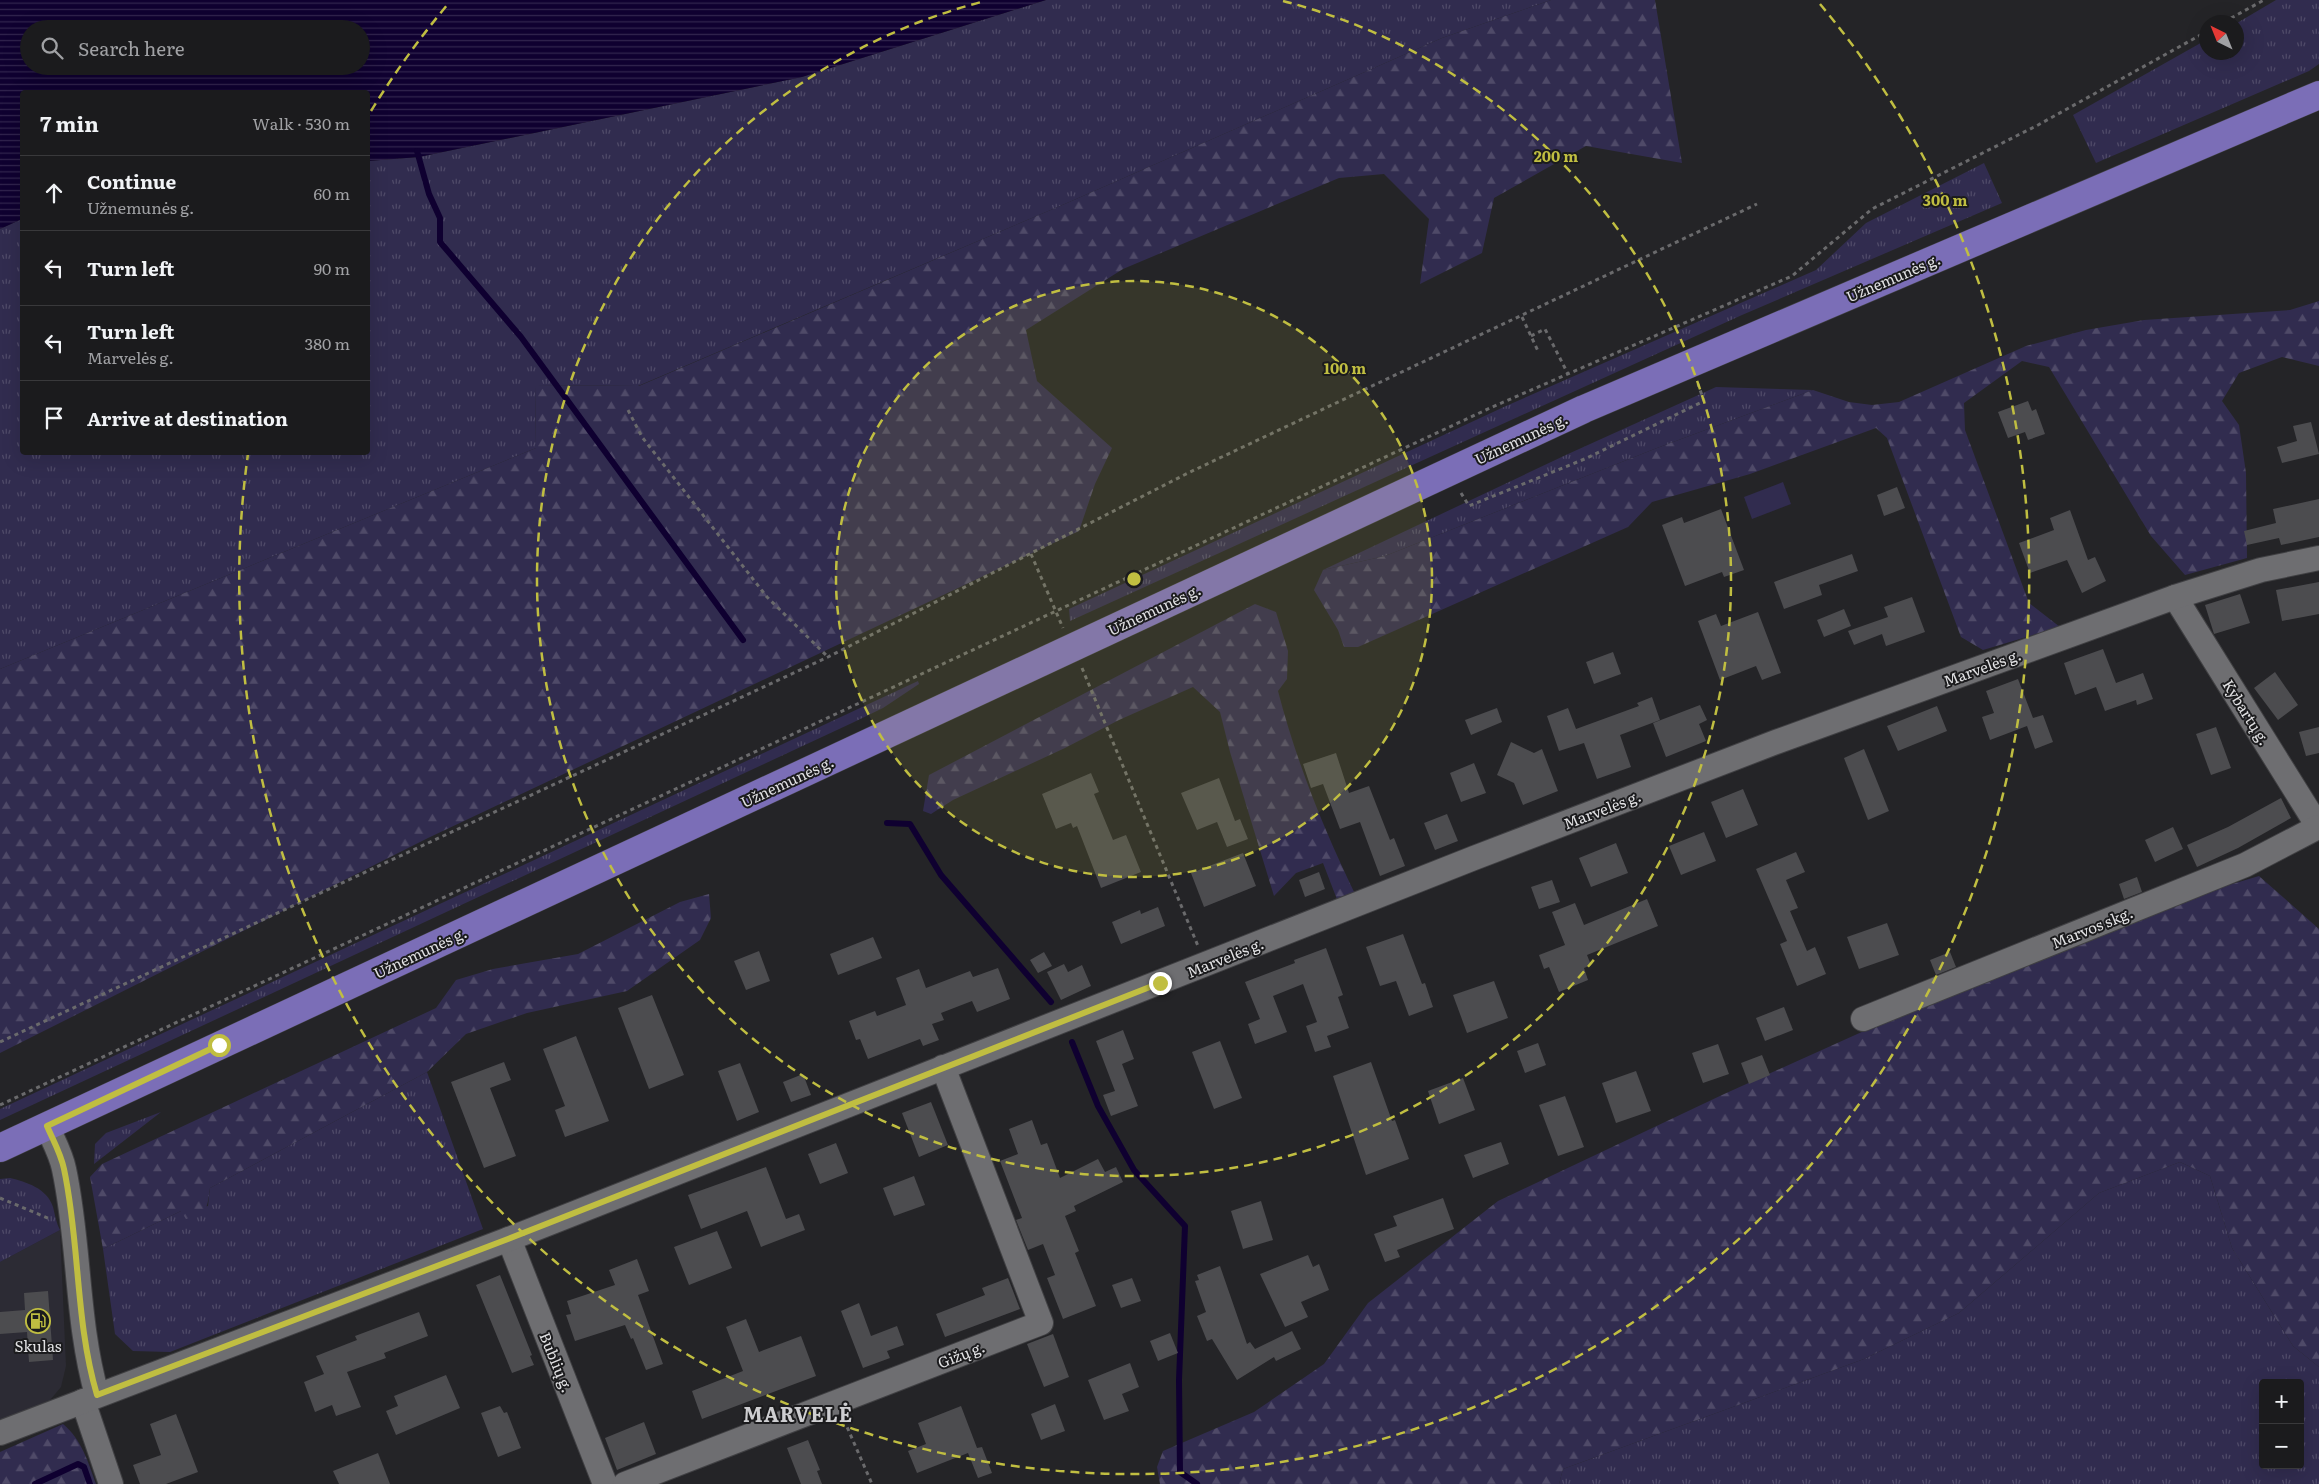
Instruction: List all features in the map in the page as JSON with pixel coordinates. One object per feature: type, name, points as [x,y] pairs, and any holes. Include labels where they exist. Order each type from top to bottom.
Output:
[{"type":"main road","name":"Užnemunės g.","points":[[0,1148],[1449,472],[1691,362],[2319,95]]},
{"type":"street","name":"Marvelės g.","points":[[0,1433],[508,1239],[1776,742],[2175,597],[2261,570],[2319,558]]},
{"type":"street","name":"Kybartų g.","points":[[2175,597],[2318,827]]},
{"type":"street","name":"Marvos skg.","points":[[1863,1019],[2245,866],[2318,827]]},
{"type":"street","name":"Gižų g.","points":[[625,1484],[1041,1323],[943,1067]]},
{"type":"street","points":[[47,1126],[64,1167],[75,1245],[90,1398],[111,1484]]},
{"type":"street","name":"Bublių g.","points":[[508,1239],[605,1484]]},
{"type":"path","points":[[2237,15],[2264,0]]},
{"type":"path","points":[[0,1105],[1055,610],[1568,374],[1792,276],[1872,209],[2038,125],[2199,36]]},
{"type":"path","points":[[0,1042],[828,657],[1188,474],[1757,204]]},
{"type":"path","points":[[1522,317],[1538,351]]},
{"type":"path","points":[[1531,336],[1545,329],[1568,374]]},
{"type":"path","points":[[1449,472],[1468,506],[1588,458],[1704,401],[1691,362]]},
{"type":"path","points":[[628,410],[642,437],[767,597],[828,657]]},
{"type":"path","points":[[1114,740],[1205,965]]},
{"type":"path","points":[[0,1198],[48,1217],[75,1245]]},
{"type":"path","points":[[836,1402],[872,1484]]},
{"type":"shaded area","points":[[0,0],[1046,0],[802,77],[419,157],[370,161],[370,90],[20,90],[20,220],[0,229]]},
{"type":"shaded area","points":[[60,1230],[66,1366],[61,1387],[50,1400],[0,1421],[0,1262]]},
{"type":"green space","points":[[1046,0],[1551,0],[1442,38],[1067,203],[638,386],[535,385],[536,448],[0,669],[0,229],[20,220],[20,455],[370,455],[370,161],[419,157],[802,77]]},
{"type":"green space","points":[[1551,0],[1655,0],[1682,163],[1586,146],[1494,198],[1482,253],[1420,284],[1429,219],[1384,174],[1339,178],[1123,269],[1026,330],[1037,381],[1112,448],[1095,484],[1079,531],[428,838],[0,1053],[0,669],[536,448],[535,385],[639,386],[1067,203],[1442,38]]},
{"type":"green space","points":[[2276,0],[2319,0],[2319,64],[2309,71],[2096,163],[2073,115],[2199,44],[2199,60],[2244,60],[2244,19]]},
{"type":"green space","points":[[1984,163],[2002,203],[1742,315],[1070,621],[1069,609],[1506,406],[1816,270],[1866,223]]},
{"type":"green space","points":[[2319,301],[2319,366],[2282,357],[2239,373],[2222,401],[2239,425],[2246,473],[2247,558],[2185,575],[2151,536],[2049,367],[2022,361],[1964,403],[1965,430],[2029,603],[2060,627],[1983,650],[1961,637],[1887,438],[1876,428],[1750,474],[1652,502],[1628,527],[1358,647],[1344,647],[1338,630],[1314,590],[1323,570],[1385,556],[1657,448],[1813,390],[1849,402],[1872,405],[1899,402],[2026,346],[2086,330],[2144,320],[2290,310]]},
{"type":"green space","points":[[1716,387],[1813,390],[1657,448],[1385,556],[1323,570],[1568,454]]},
{"type":"green space","points":[[1783,482],[1791,504],[1752,519],[1744,497]]},
{"type":"green space","points":[[1255,604],[1276,612],[1288,651],[1287,679],[1278,691],[1285,717],[1312,795],[1356,896],[1338,902],[1323,863],[1296,873],[1274,896],[1230,752],[1220,712],[1193,687],[1119,720],[1065,748],[953,800],[931,814],[923,811],[929,775]]},
{"type":"green space","points":[[918,681],[919,684],[883,708],[852,723],[0,1120],[0,1109]]},
{"type":"green space","points":[[2259,876],[2319,929],[2319,1367],[2293,1346],[2232,1248],[2210,1176],[2180,1162],[2099,1193],[1959,1313],[1864,1359],[1563,1469],[1559,1484],[1160,1484],[1157,1467],[1163,1451],[1254,1412],[1324,1364],[1368,1303],[1498,1201],[1722,1095],[2037,953],[2182,899]]},
{"type":"green space","points":[[709,894],[711,918],[700,940],[627,991],[527,1013],[466,1034],[427,1072],[210,1188],[207,1205],[199,1215],[186,1219],[181,1211],[103,1249],[90,1177],[102,1164],[436,1008],[456,980],[493,969],[578,954],[680,902]]},
{"type":"green space","points":[[427,1072],[483,1229],[170,1352],[133,1351],[115,1334],[103,1249],[181,1211],[208,1206],[210,1188]]},
{"type":"green space","points":[[161,1112],[94,1164],[95,1144],[106,1133]]},
{"type":"green space","points":[[2180,1162],[2210,1176],[2232,1248],[2293,1346],[2319,1367],[2319,1484],[1559,1484],[1563,1469],[1864,1359],[1959,1313],[2099,1193]]},
{"type":"green space","points":[[10,1178],[29,1184],[46,1195],[53,1207],[60,1230],[0,1262],[0,1179]]},
{"type":"green space","points":[[63,1424],[80,1444],[96,1484],[0,1484],[0,1452]]},
{"type":"building","points":[[2028,401],[2032,411],[2036,409],[2045,434],[2028,440],[2025,432],[2008,438],[1998,412]]},
{"type":"building","points":[[2311,422],[2319,454],[2282,463],[2277,447],[2297,441],[2293,426]]},
{"type":"building","points":[[1897,487],[1905,508],[1884,516],[1877,495]]},
{"type":"building","points":[[2319,499],[2319,537],[2281,545],[2279,538],[2247,545],[2244,531],[2276,523],[2273,509]]},
{"type":"building","points":[[1721,509],[1744,570],[1724,577],[1722,572],[1685,586],[1662,525],[1682,517],[1684,523]]},
{"type":"building","points":[[2070,510],[2088,560],[2095,557],[2106,581],[2082,593],[2067,560],[2030,573],[2019,543],[2054,530],[2050,518]]},
{"type":"building","points":[[1852,554],[1858,571],[1819,585],[1822,595],[1784,609],[1774,582]]},
{"type":"building","points":[[2319,582],[2319,614],[2282,621],[2276,590]]},
{"type":"building","points":[[2240,594],[2250,623],[2214,634],[2205,605]]},
{"type":"building","points":[[1912,597],[1925,632],[1886,646],[1882,634],[1854,645],[1848,631],[1888,617],[1884,607]]},
{"type":"building","points":[[1844,609],[1851,626],[1824,637],[1817,620]]},
{"type":"building","points":[[1758,612],[1781,673],[1762,680],[1756,666],[1720,680],[1698,621],[1716,614],[1721,626]]},
{"type":"building","points":[[2103,649],[2116,683],[2143,673],[2153,699],[2137,705],[2136,700],[2105,711],[2096,687],[2075,695],[2064,663]]},
{"type":"building","points":[[1613,652],[1621,674],[1594,684],[1586,662]]},
{"type":"building","points":[[2275,672],[2298,705],[2278,720],[2254,688]]},
{"type":"building","points":[[2018,679],[2033,718],[2043,715],[2053,742],[2035,749],[2027,726],[1990,740],[1982,717],[1994,713],[1986,691]]},
{"type":"building","points":[[1652,697],[1660,720],[1620,735],[1631,767],[1597,779],[1584,743],[1559,751],[1547,716],[1568,708],[1576,729],[1639,706],[1637,703]]},
{"type":"building","points":[[1700,705],[1707,720],[1699,724],[1706,741],[1666,757],[1653,723]]},
{"type":"building","points":[[1937,706],[1947,731],[1898,751],[1887,726]]},
{"type":"building","points":[[1497,708],[1502,722],[1471,735],[1465,720]]},
{"type":"building","points":[[2216,727],[2231,768],[2211,775],[2196,734]]},
{"type":"building","points":[[2319,727],[2319,753],[2306,756],[2299,732]]},
{"type":"building","points":[[1511,742],[1534,753],[1542,749],[1558,791],[1523,805],[1514,783],[1497,775]]},
{"type":"building","points":[[1864,749],[1889,811],[1868,820],[1844,758]]},
{"type":"building","points":[[1336,753],[1349,793],[1369,786],[1390,840],[1394,838],[1405,866],[1380,876],[1360,822],[1340,829],[1323,784],[1311,788],[1303,764]]},
{"type":"building","points":[[1474,763],[1486,793],[1461,802],[1450,773]]},
{"type":"building","points":[[1091,773],[1099,792],[1094,794],[1113,840],[1126,835],[1141,872],[1101,888],[1077,826],[1073,828],[1071,823],[1056,829],[1042,794]]},
{"type":"building","points":[[1219,778],[1235,821],[1240,819],[1248,839],[1227,847],[1217,822],[1197,830],[1181,793]]},
{"type":"building","points":[[1743,789],[1758,825],[1726,838],[1711,802]]},
{"type":"building","points":[[2281,798],[2291,818],[2238,848],[2197,867],[2187,845],[2228,827]]},
{"type":"building","points":[[1447,814],[1458,841],[1435,850],[1424,823]]},
{"type":"building","points":[[2173,827],[2183,849],[2155,862],[2145,840]]},
{"type":"building","points":[[1704,832],[1716,861],[1681,875],[1669,846]]},
{"type":"building","points":[[1616,843],[1628,873],[1591,887],[1579,858]]},
{"type":"building","points":[[1796,852],[1805,872],[1786,880],[1798,908],[1790,911],[1807,951],[1815,947],[1826,974],[1797,986],[1780,944],[1787,941],[1756,869]]},
{"type":"building","points":[[1243,853],[1256,886],[1204,907],[1191,873]]},
{"type":"building","points":[[1319,872],[1325,889],[1305,897],[1299,880]]},
{"type":"building","points":[[2137,877],[2142,892],[2124,899],[2119,884]]},
{"type":"building","points":[[1552,880],[1560,902],[1539,909],[1531,887]]},
{"type":"building","points":[[1647,899],[1658,926],[1587,955],[1591,965],[1584,968],[1588,980],[1559,992],[1549,967],[1544,969],[1539,955],[1565,945],[1552,912],[1575,903],[1584,925]]},
{"type":"building","points":[[1158,907],[1165,926],[1121,944],[1112,922],[1140,910],[1141,914]]},
{"type":"building","points":[[1887,923],[1899,955],[1859,969],[1847,937]]},
{"type":"building","points":[[1403,934],[1422,984],[1425,983],[1433,1007],[1409,1016],[1396,981],[1380,986],[1366,947]]},
{"type":"building","points":[[873,937],[882,958],[838,975],[830,954]]},
{"type":"building","points":[[1326,948],[1343,995],[1338,997],[1349,1028],[1327,1036],[1331,1047],[1315,1052],[1306,1026],[1317,1022],[1303,984],[1273,996],[1287,1032],[1255,1044],[1248,1024],[1260,1019],[1245,982],[1295,963],[1294,960]]},
{"type":"building","points":[[759,951],[770,981],[746,990],[734,961]]},
{"type":"building","points":[[1044,952],[1052,966],[1038,973],[1030,960]]},
{"type":"building","points":[[1950,952],[1956,967],[1936,975],[1930,960]]},
{"type":"building","points":[[1064,964],[1068,972],[1082,965],[1091,986],[1061,1000],[1047,972]]},
{"type":"building","points":[[998,968],[1010,999],[977,1012],[972,1001],[941,1013],[944,1020],[932,1024],[939,1040],[923,1046],[920,1039],[868,1059],[860,1039],[856,1040],[849,1021],[875,1011],[877,1016],[906,1005],[896,978],[919,969],[926,988],[970,971],[973,977]]},
{"type":"building","points":[[1494,981],[1508,1018],[1467,1033],[1453,995]]},
{"type":"building","points":[[652,995],[684,1075],[649,1089],[618,1008]]},
{"type":"building","points":[[1784,1007],[1793,1030],[1765,1041],[1756,1018]]},
{"type":"building","points":[[1123,1030],[1134,1059],[1122,1064],[1138,1106],[1111,1116],[1103,1095],[1115,1091],[1096,1041]]},
{"type":"building","points":[[576,1036],[609,1121],[565,1137],[555,1110],[565,1106],[543,1049]]},
{"type":"building","points":[[1220,1041],[1242,1098],[1214,1109],[1192,1052]]},
{"type":"building","points":[[1538,1043],[1546,1065],[1525,1073],[1517,1051]]},
{"type":"building","points":[[1718,1044],[1729,1074],[1703,1083],[1692,1053]]},
{"type":"building","points":[[1762,1055],[1770,1075],[1749,1084],[1741,1063]]},
{"type":"building","points":[[504,1062],[511,1080],[490,1088],[516,1156],[484,1168],[451,1082]]},
{"type":"building","points":[[1371,1062],[1392,1121],[1395,1120],[1409,1159],[1366,1175],[1333,1076]]},
{"type":"building","points":[[740,1063],[759,1112],[737,1121],[718,1071]]},
{"type":"building","points":[[1636,1071],[1651,1111],[1616,1123],[1602,1083]]},
{"type":"building","points":[[803,1074],[811,1095],[791,1102],[783,1082]]},
{"type":"building","points":[[1463,1078],[1475,1110],[1439,1124],[1428,1091]]},
{"type":"building","points":[[1565,1096],[1584,1147],[1558,1156],[1539,1105]]},
{"type":"building","points":[[931,1102],[948,1145],[919,1157],[902,1113]]},
{"type":"building","points":[[1032,1120],[1041,1145],[1047,1143],[1060,1178],[1098,1159],[1105,1172],[1116,1167],[1123,1182],[1074,1206],[1076,1211],[1065,1216],[1079,1251],[1075,1253],[1096,1306],[1063,1319],[1047,1278],[1055,1275],[1043,1244],[1028,1250],[1016,1220],[1022,1218],[1000,1161],[1018,1154],[1009,1129]]},
{"type":"building","points":[[1501,1142],[1509,1164],[1473,1178],[1464,1155]]},
{"type":"building","points":[[836,1143],[848,1173],[820,1184],[808,1154]]},
{"type":"building","points":[[766,1167],[786,1219],[799,1214],[805,1230],[761,1247],[747,1211],[701,1229],[688,1195]]},
{"type":"building","points":[[914,1176],[925,1205],[894,1216],[883,1188]]},
{"type":"building","points":[[1443,1198],[1454,1229],[1397,1250],[1400,1257],[1385,1262],[1374,1234],[1397,1226],[1393,1216]]},
{"type":"building","points":[[1261,1201],[1273,1240],[1243,1249],[1231,1211]]},
{"type":"building","points":[[717,1231],[732,1268],[689,1285],[674,1247]]},
{"type":"building","points":[[1308,1255],[1313,1267],[1319,1264],[1329,1290],[1301,1302],[1308,1317],[1285,1327],[1260,1274]]},
{"type":"building","points":[[637,1259],[649,1291],[638,1295],[663,1364],[646,1370],[633,1338],[631,1339],[625,1325],[575,1341],[566,1315],[571,1314],[567,1301],[615,1285],[609,1270]]},
{"type":"building","points":[[1220,1266],[1247,1344],[1250,1342],[1255,1349],[1292,1331],[1301,1349],[1276,1361],[1274,1357],[1237,1380],[1212,1339],[1207,1341],[1197,1316],[1206,1312],[1195,1281],[1199,1280],[1197,1275]]},
{"type":"building","points":[[500,1275],[532,1355],[530,1356],[534,1365],[512,1373],[476,1285]]},
{"type":"building","points":[[1008,1278],[1020,1309],[945,1337],[936,1314],[985,1295],[982,1288]]},
{"type":"building","points":[[1132,1278],[1141,1301],[1121,1308],[1112,1285]]},
{"type":"building","name":"Skulas","points":[[48,1291],[53,1360],[29,1362],[27,1332],[0,1334],[0,1312],[25,1310],[24,1293]]},
{"type":"building","points":[[859,1303],[871,1336],[897,1326],[904,1345],[887,1351],[890,1358],[863,1368],[841,1311]]},
{"type":"building","points":[[419,1312],[428,1336],[384,1353],[386,1358],[347,1372],[361,1407],[336,1416],[332,1405],[315,1412],[304,1382],[324,1374],[316,1356],[357,1340],[355,1336]]},
{"type":"building","points":[[746,1319],[759,1352],[801,1336],[816,1376],[702,1419],[692,1391],[743,1371],[726,1327]]},
{"type":"building","points":[[1170,1333],[1178,1353],[1158,1361],[1150,1341]]},
{"type":"building","points":[[1053,1334],[1069,1377],[1044,1387],[1027,1344]]},
{"type":"building","points":[[1130,1363],[1139,1387],[1122,1394],[1129,1411],[1104,1420],[1088,1380]]},
{"type":"building","points":[[446,1375],[460,1408],[396,1435],[386,1411],[398,1406],[394,1396]]},
{"type":"building","points":[[1055,1404],[1065,1431],[1041,1440],[1031,1414]]},
{"type":"building","points":[[500,1406],[504,1413],[507,1412],[521,1448],[498,1457],[481,1413]]},
{"type":"building","points":[[961,1406],[977,1448],[982,1447],[992,1473],[978,1478],[968,1453],[917,1473],[908,1451],[926,1444],[918,1423]]},
{"type":"building","points":[[176,1414],[198,1472],[166,1484],[140,1484],[133,1465],[161,1455],[150,1424]]},
{"type":"building","points":[[644,1422],[656,1454],[617,1470],[605,1438]]},
{"type":"building","points":[[808,1440],[820,1470],[817,1471],[822,1484],[801,1484],[787,1448]]},
{"type":"building","points":[[378,1453],[390,1484],[339,1484],[333,1471]]},
{"type":"waterway","points":[[417,151],[429,194],[440,218],[440,242],[521,337],[743,640]]},
{"type":"waterway","points":[[887,823],[910,824],[941,875],[1051,1002]]},
{"type":"waterway","points":[[1072,1042],[1098,1106],[1134,1170],[1185,1226],[1179,1380],[1180,1472],[1197,1484]]},
{"type":"waterway","points":[[35,1484],[78,1464],[84,1467],[90,1484]]},
{"type":"place","name":"Skulas","points":[[38,1321]]},
{"type":"district","name":"MARVELĖ","points":[[798,1413]]},
{"type":"route","points":[[219,1045],[47,1126],[64,1167],[75,1245],[86,1360],[97,1395],[508,1239],[1160,983]]}]
